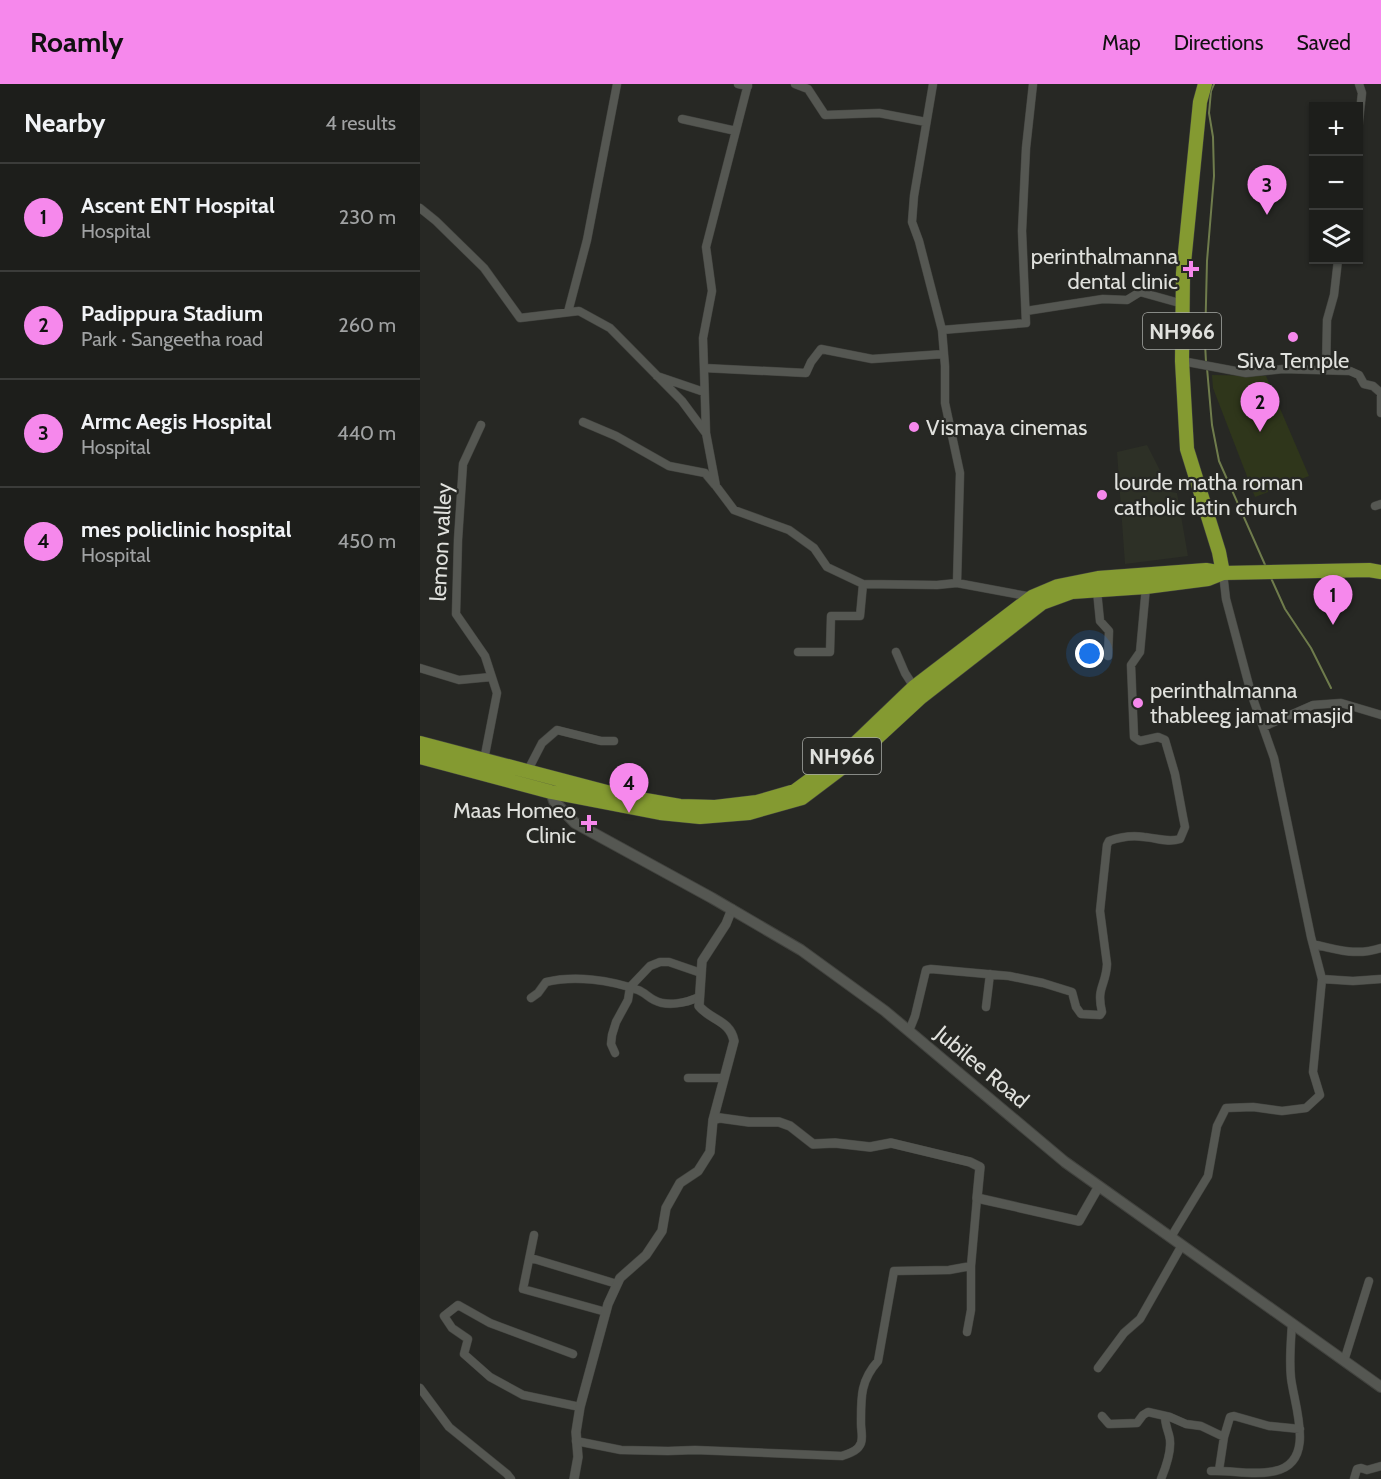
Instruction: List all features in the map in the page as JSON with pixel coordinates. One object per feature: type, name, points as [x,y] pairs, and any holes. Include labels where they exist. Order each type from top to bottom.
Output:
[{"type":"highway","name":"NH966","points":[[1205,84],[1200,102],[1183,273],[1182,361],[1187,449],[1219,552],[1223,573]]},
{"type":"highway","name":"NH966","points":[[420,757],[551,792],[660,813],[700,817],[749,813],[802,798],[855,758],[920,698],[1042,603],[1073,587],[1098,578],[1206,570],[1223,573]]},
{"type":"highway","points":[[1223,573],[1369,570],[1381,572]]},
{"type":"highway","name":"NH966","points":[[420,743],[622,796],[680,806],[715,807],[757,802],[795,791],[841,757],[914,687],[1032,597],[1058,586],[1097,591],[1208,579],[1223,573]]},
{"type":"highway","points":[[551,792],[546,788],[546,782],[556,778]]},
{"type":"main road","name":"Jubilee Road","points":[[551,792],[554,801],[576,823],[801,950],[885,1011],[1065,1162],[1381,1388]]},
{"type":"street","points":[[568,312],[587,240],[617,84]]},
{"type":"street","points":[[716,486],[706,433],[704,392],[703,338],[712,291],[706,247],[748,85],[738,84]]},
{"type":"street","points":[[795,84],[808,88],[825,115],[879,113],[926,122]]},
{"type":"street","points":[[933,84],[914,196],[912,222],[942,330],[945,403],[960,473],[957,583]]},
{"type":"street","points":[[942,330],[1026,323],[1022,231],[1026,148],[1033,84]]},
{"type":"street","points":[[1359,84],[1362,93],[1361,102]]},
{"type":"street","points":[[682,119],[736,131]]},
{"type":"street","points":[[420,208],[484,268],[520,318],[579,311],[610,328],[682,401],[706,433]]},
{"type":"street","points":[[1326,370],[1327,320],[1334,295],[1338,264]]},
{"type":"street","points":[[1026,311],[1103,299],[1127,300],[1140,292],[1182,304]]},
{"type":"street","points":[[704,368],[806,373],[821,349],[872,359],[944,354]]},
{"type":"street","points":[[1182,361],[1246,373],[1283,369],[1356,373],[1364,384],[1373,386],[1381,392],[1381,413]]},
{"type":"street","points":[[656,375],[704,392]]},
{"type":"street","points":[[583,422],[616,436],[669,466],[705,473],[734,510],[789,530],[814,548],[827,567],[863,584],[927,586],[957,583],[1032,597]]},
{"type":"street","name":"lemon valley","points":[[481,425],[463,464],[456,614],[485,656],[497,693],[484,760]]},
{"type":"street","points":[[1172,1238],[1208,1176],[1217,1126],[1226,1108],[1253,1107],[1282,1111],[1306,1108],[1320,1095],[1313,1072],[1322,979],[1274,758],[1251,693],[1227,599],[1223,573]]},
{"type":"street","points":[[798,652],[830,652],[831,616],[860,616],[863,584]]},
{"type":"street","points":[[909,1031],[926,970],[990,974],[1043,983],[1072,992],[1077,1010],[1081,1014],[1100,1015],[1102,1012],[1098,996],[1107,972],[1107,963],[1100,911],[1107,845],[1109,841],[1119,837],[1174,840],[1180,838],[1185,827],[1165,741],[1158,737],[1140,741],[1134,737],[1131,665],[1140,652],[1146,587]]},
{"type":"street","points":[[1097,591],[1100,621],[1108,631],[1108,656]]},
{"type":"street","points":[[896,652],[914,687]]},
{"type":"street","points":[[420,669],[459,680],[491,677]]},
{"type":"street","points":[[1263,727],[1313,705],[1341,703],[1381,715]]},
{"type":"street","points":[[528,770],[543,743],[557,730],[601,741],[614,741]]},
{"type":"street","points":[[574,1479],[578,1457],[576,1432],[580,1407],[606,1312],[617,1284],[620,1278],[646,1255],[662,1231],[666,1208],[680,1183],[698,1171],[710,1152],[713,1120],[734,1041],[733,1035],[724,1023],[701,1010],[699,1006],[702,961],[726,924],[732,909]]},
{"type":"street","points":[[1313,944],[1357,953],[1381,948]]},
{"type":"street","points":[[615,1053],[611,1044],[612,1035],[628,1000],[630,987],[650,966],[660,962],[673,963],[687,970],[701,973]]},
{"type":"street","points":[[986,1007],[990,974]]},
{"type":"street","points":[[531,998],[538,993],[543,984],[553,980],[589,979],[640,990],[663,1003],[692,1000],[699,997]]},
{"type":"street","points":[[1322,979],[1353,981],[1381,979]]},
{"type":"street","points":[[688,1078],[724,1078]]},
{"type":"street","points":[[713,1120],[720,1118],[749,1122],[779,1122],[790,1126],[813,1144],[835,1143],[870,1147],[891,1143],[970,1162],[980,1167],[967,1332]]},
{"type":"street","points":[[977,1197],[1079,1221],[1099,1186]]},
{"type":"street","points":[[534,1235],[523,1289],[606,1312]]},
{"type":"street","points":[[1098,1368],[1124,1333],[1140,1319],[1182,1245]]},
{"type":"street","points":[[531,1258],[617,1284]]},
{"type":"street","points":[[576,1441],[621,1450],[695,1450],[842,1456],[857,1450],[862,1441],[863,1383],[868,1372],[878,1361],[894,1271],[949,1270],[971,1266]]},
{"type":"street","points":[[1344,1361],[1369,1281]]},
{"type":"street","points":[[573,1354],[490,1323],[458,1305],[444,1316],[452,1328],[468,1339],[464,1354],[490,1377],[529,1397],[580,1407]]},
{"type":"street","points":[[1292,1323],[1291,1378],[1300,1421],[1300,1429],[1299,1441],[1295,1455],[1288,1466],[1273,1475],[1215,1471],[1227,1420],[1230,1417],[1234,1416],[1269,1426],[1300,1429]]},
{"type":"street","points":[[420,1388],[449,1427],[511,1479]]},
{"type":"street","points":[[1102,1416],[1109,1424],[1137,1423],[1148,1412],[1186,1425],[1201,1426],[1224,1437]]},
{"type":"street","points":[[1161,1479],[1167,1465],[1170,1437],[1166,1429],[1165,1416]]},
{"type":"street","points":[[1354,1479],[1357,1469],[1367,1470],[1381,1466]]},
{"type":"shaded area","points":[[1147,445],[1171,492],[1177,493],[1188,556],[1125,564],[1117,452]]},
{"type":"green space","points":[[1212,375],[1266,376],[1309,476],[1255,497],[1213,388]]},
{"type":"waterway","points":[[1206,362],[1207,261],[1214,176],[1213,137],[1209,113],[1214,84]]},
{"type":"waterway","points":[[1207,368],[1212,425],[1219,461],[1266,567]]},
{"type":"waterway","points":[[1271,578],[1285,609],[1311,648],[1331,688]]},
{"type":"place","name":"Armc Aegis Hospital","points":[[1267,215]]},
{"type":"place","name":"perinthalmanna dental clinic","points":[[1191,269]]},
{"type":"place","name":"Siva Temple","points":[[1293,337]]},
{"type":"place","name":"Vismaya cinemas","points":[[914,427]]},
{"type":"place","name":"Padippura Stadium","points":[[1260,432]]},
{"type":"place","name":"lourde matha roman catholic latin church","points":[[1102,495]]},
{"type":"place","name":"Ascent ENT Hospital","points":[[1333,625]]},
{"type":"place","name":"perinthalmanna thableeg jamat masjid","points":[[1138,703]]},
{"type":"place","name":"mes policlinic hospital","points":[[629,813]]},
{"type":"place","name":"Maas Homeo Clinic","points":[[589,823]]}]
